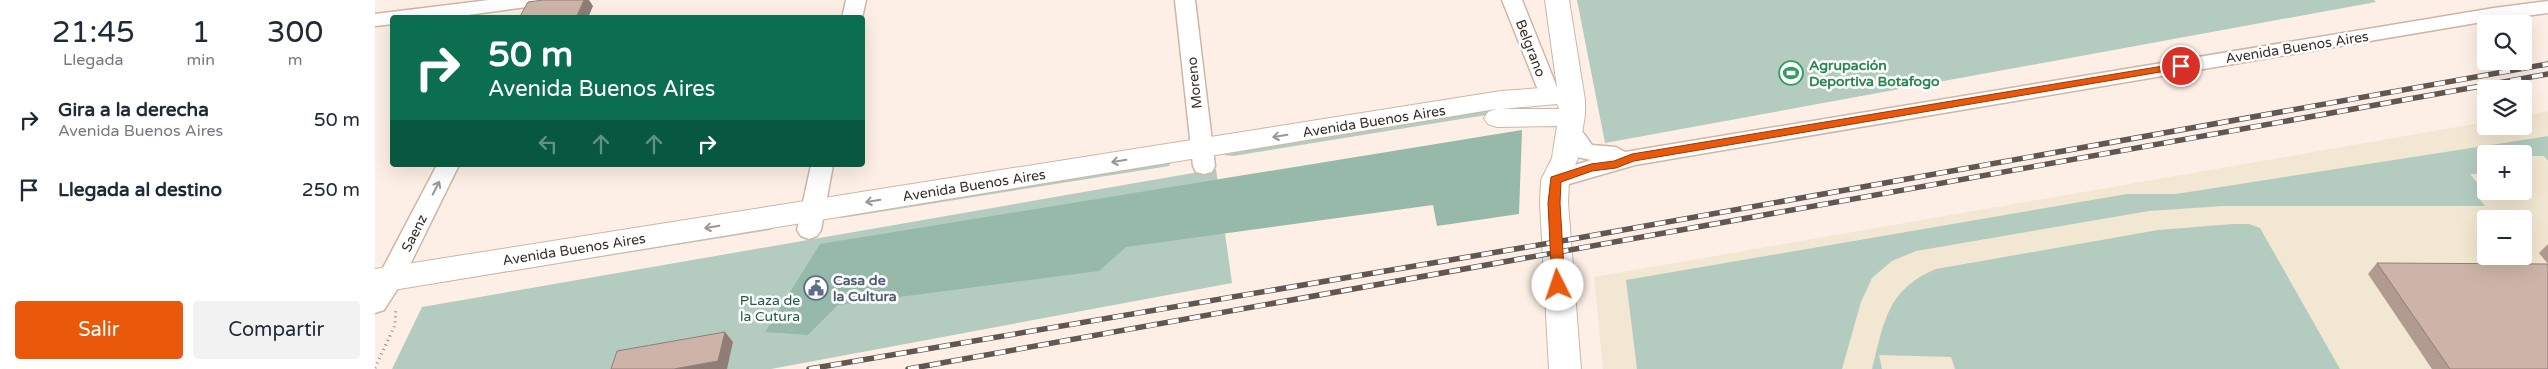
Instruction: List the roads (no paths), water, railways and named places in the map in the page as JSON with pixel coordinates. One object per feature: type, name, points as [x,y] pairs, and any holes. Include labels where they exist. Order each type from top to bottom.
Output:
[{"type":"main road","points":[[1557,0],[1567,71],[1562,111],[1565,158],[1555,180],[1556,252],[1565,369]]},
{"type":"main road","name":"Avenida Buenos Aires","points":[[382,293],[811,220],[1203,157],[1562,111]]},
{"type":"street","points":[[420,15],[532,0]]},
{"type":"street","points":[[524,15],[532,0]]},
{"type":"street","points":[[853,15],[856,0]]},
{"type":"street","name":"Moreno","points":[[1185,0],[1203,157]]},
{"type":"street","name":"Belgrano","points":[[1512,0],[1562,111]]},
{"type":"street","name":"Avenida Buenos Aires","points":[[1555,180],[1591,168],[1616,164],[1632,158],[2487,7],[2548,7]]},
{"type":"street","points":[[375,20],[390,18]]},
{"type":"street","name":"Avenida Buenos Aires","points":[[1562,111],[1585,152],[1632,158]]},
{"type":"street","name":"Saenz","points":[[382,293],[447,167]]},
{"type":"street","points":[[811,220],[822,167]]},
{"type":"railway","points":[[809,369],[1556,242],[2548,64]]},
{"type":"railway","points":[[908,369],[2548,74]]},
{"type":"place","name":"Agrupación Deportiva Botafogo","points":[[1791,73]]},
{"type":"place","name":"Casa de la Cultura","points":[[816,288]]},
{"type":"park label","name":"PLaza de la Cutura","points":[[770,308]]}]
